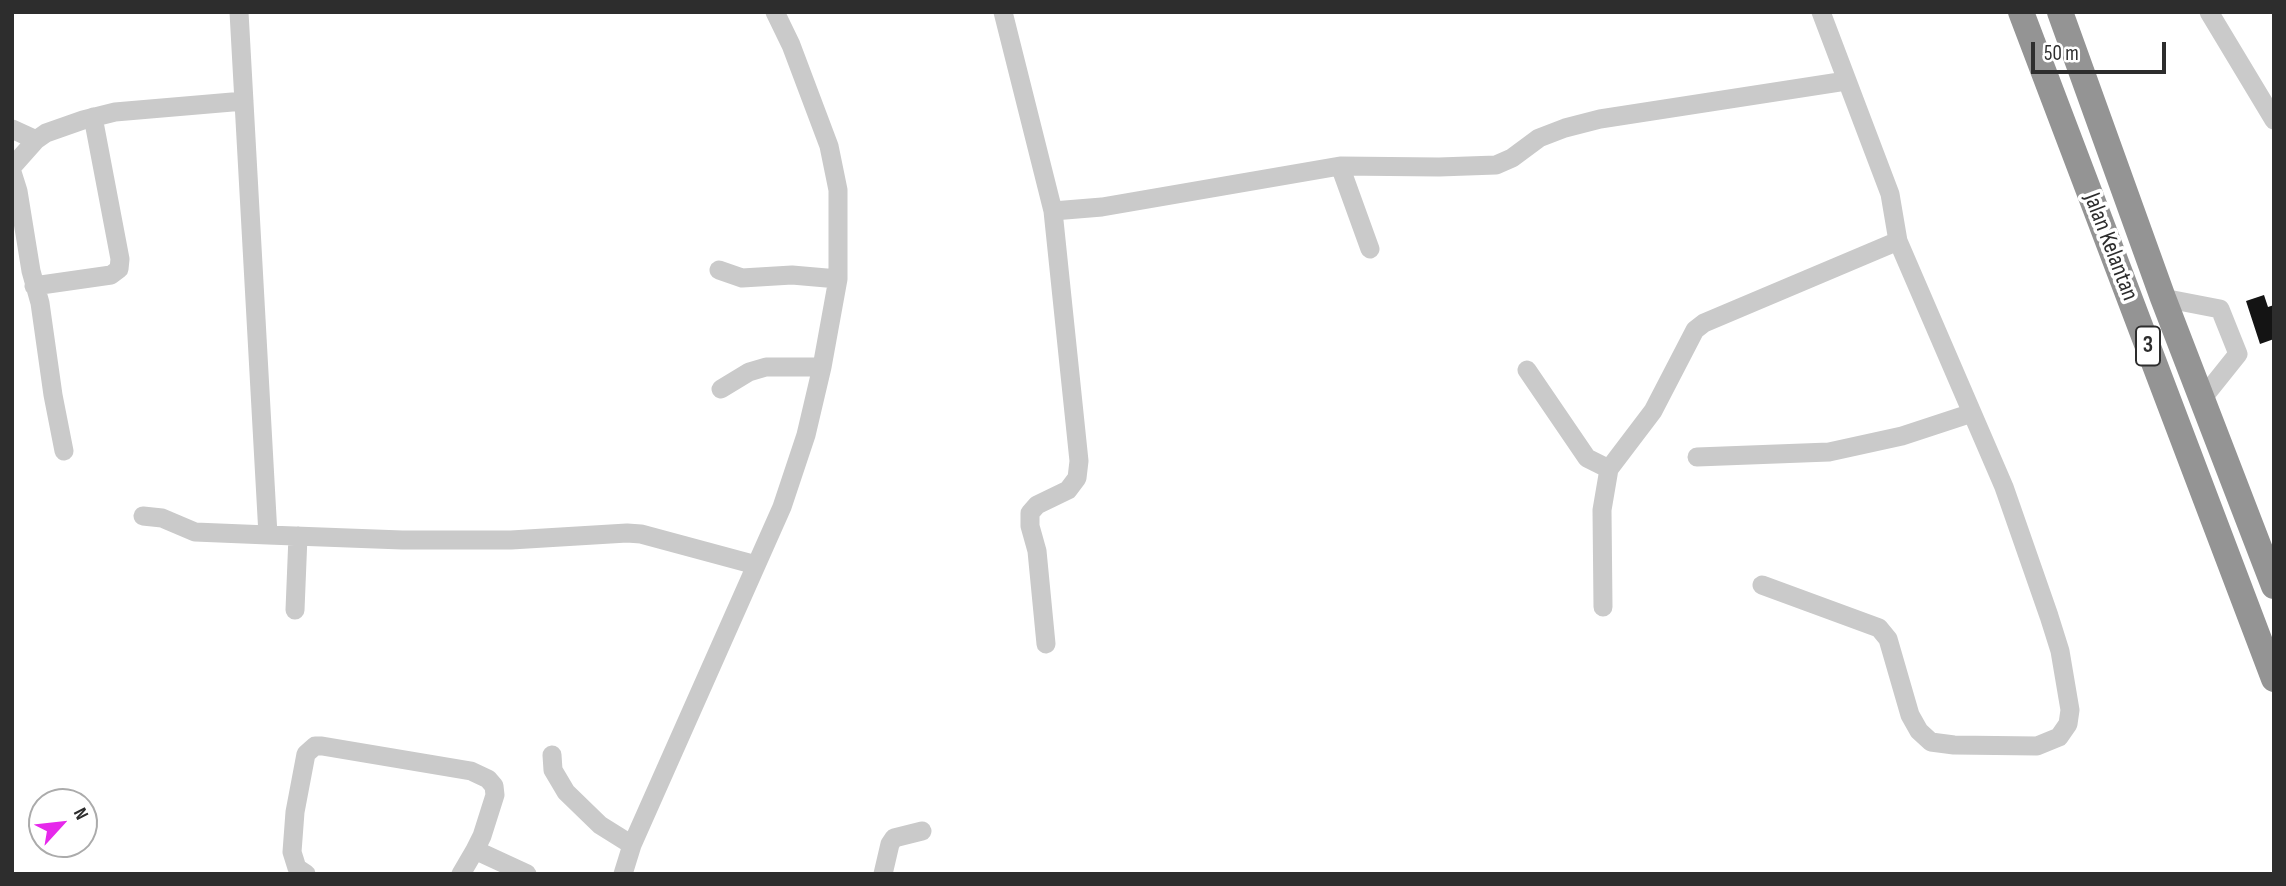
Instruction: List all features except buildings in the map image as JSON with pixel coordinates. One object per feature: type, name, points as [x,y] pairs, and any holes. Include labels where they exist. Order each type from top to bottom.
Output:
[{"type":"highway","name":"Jalan Kelantan","points":[[2021,12],[2274,679]]},
{"type":"highway","name":"Jalan Kelantan","points":[[2060,12],[2163,298],[2274,586]]},
{"type":"street","points":[[239,12],[268,535]]},
{"type":"street","points":[[623,874],[632,845],[782,507],[806,435],[838,279],[838,190],[829,146],[791,45],[775,12]]},
{"type":"street","points":[[1003,12],[1053,211],[1079,461],[1077,478],[1068,490],[1037,505],[1030,513],[1030,526],[1037,551],[1046,644]]},
{"type":"street","points":[[1762,586],[1879,628],[1888,639],[1910,715],[1919,731],[1931,742],[1954,745],[2037,746],[2059,737],[2068,724],[2070,710],[2060,651],[2004,487],[1898,241],[1890,194],[1821,12]]},
{"type":"street","points":[[2209,12],[2274,120]]},
{"type":"street","points":[[1053,211],[1075,211],[1340,166],[1496,165],[1512,158],[1539,138],[1601,118],[1846,81]]},
{"type":"street","points":[[12,167],[36,140],[47,133],[93,117],[115,112],[244,101]]},
{"type":"street","points":[[34,286],[111,275],[119,269],[120,258],[93,117]]},
{"type":"street","points":[[12,129],[36,140]]},
{"type":"street","points":[[1340,166],[1370,249]]},
{"type":"street","points":[[12,172],[18,191],[34,286],[40,303],[64,451]]},
{"type":"street","points":[[1603,607],[1602,510],[1609,469],[1653,411],[1695,330],[1704,323],[1898,241]]},
{"type":"street","points":[[719,270],[742,278],[792,275],[838,279]]},
{"type":"street","points":[[2163,298],[2220,309],[2238,354],[2202,399]]},
{"type":"street","points":[[721,388],[749,372],[766,367],[822,367]]},
{"type":"street","points":[[1527,370],[1587,458],[1609,469]]},
{"type":"street","points":[[1697,457],[1829,452],[1902,436],[1972,413]]},
{"type":"street","points":[[143,516],[162,518],[195,532],[402,540],[511,540],[640,534],[756,565]]},
{"type":"street","points":[[295,610],[298,536]]},
{"type":"street","points":[[306,874],[297,868],[292,852],[303,763],[306,754],[315,747],[322,746],[471,771],[488,779],[494,786],[495,795],[482,836],[461,874]]},
{"type":"street","points":[[552,755],[553,770],[571,798],[600,825],[632,845]]},
{"type":"street","points":[[883,874],[894,838],[922,831]]},
{"type":"street","points":[[475,850],[527,874]]}]
